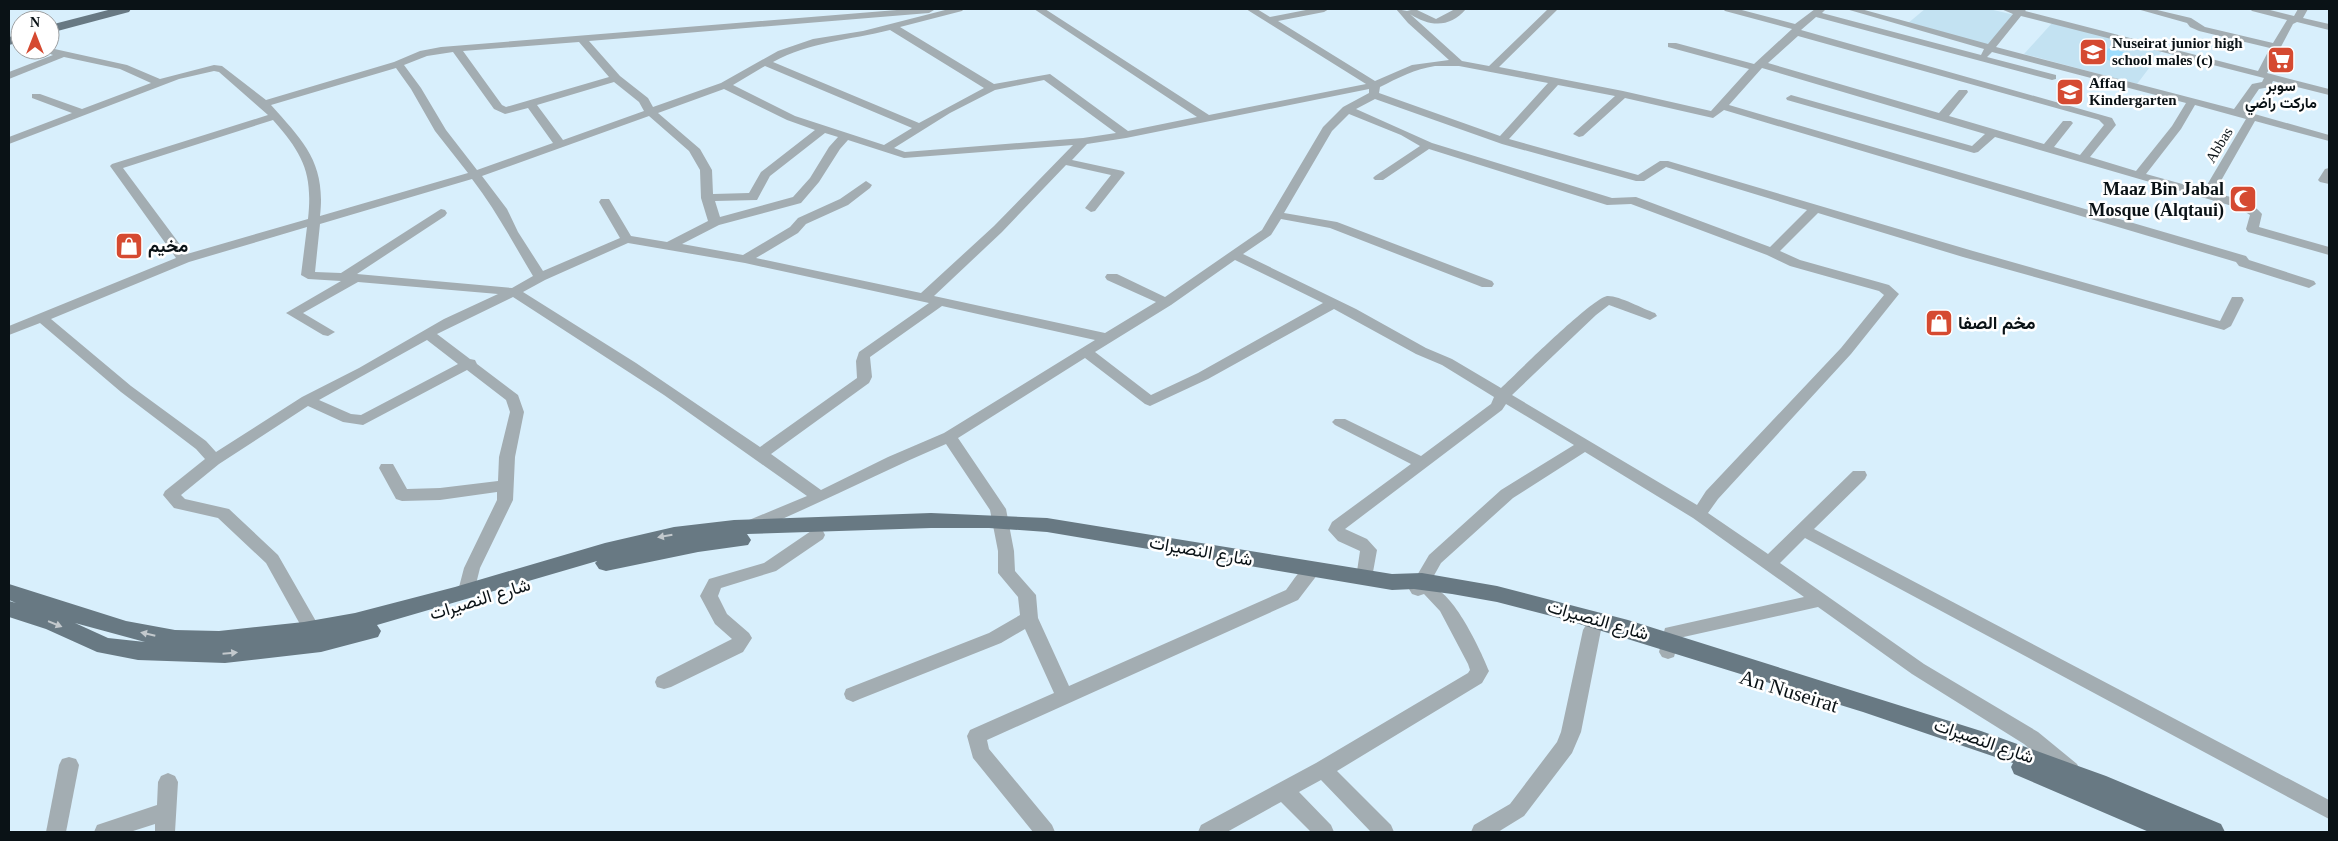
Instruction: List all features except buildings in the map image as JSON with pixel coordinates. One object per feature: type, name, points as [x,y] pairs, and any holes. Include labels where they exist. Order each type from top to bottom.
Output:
[{"type":"main road","points":[[60,26],[125,9]]},
{"type":"main road","name":"شارع النصيرات","points":[[9,592],[150,635],[201,641],[289,634],[414,608],[467,591],[655,538],[693,531],[911,519],[999,520],[1048,525],[1392,582]]},
{"type":"main road","name":"شارع النصيرات","points":[[9,608],[54,623],[104,646],[138,651],[225,654],[330,641],[393,625],[574,571],[617,560],[698,544],[917,526],[958,520]]},
{"type":"main road","name":"An Nuseirat","points":[[1392,582],[1498,605],[1592,630],[1668,646],[2025,768],[2176,832]]},
{"type":"main road","name":"شارع النصيرات","points":[[1424,588],[1486,591],[1534,602],[1668,646],[1949,729],[2074,774],[2212,832]]},
{"type":"street","points":[[264,104],[398,64],[424,53],[580,38],[938,9]]},
{"type":"street","points":[[9,331],[184,259],[312,224],[475,175],[725,85],[782,53],[817,41],[892,27],[959,9]]},
{"type":"street","points":[[1039,9],[1207,119]]},
{"type":"street","points":[[1251,9],[1374,90],[1422,115],[1503,140],[1640,179],[1664,163],[1815,209],[2224,326],[2237,300]]},
{"type":"street","points":[[1269,20],[1324,9]]},
{"type":"street","points":[[1402,9],[1411,21],[1459,63]]},
{"type":"street","points":[[1409,9],[1429,22],[1435,23],[1461,9]]},
{"type":"street","points":[[1492,68],[1553,9]]},
{"type":"street","points":[[1728,9],[1796,30],[1969,65],[2052,77]]},
{"type":"street","points":[[1854,9],[1990,48],[2237,113]]},
{"type":"street","points":[[2006,9],[2021,10],[2329,92]]},
{"type":"street","points":[[2142,9],[2191,21],[2193,25],[2202,28],[2275,46]]},
{"type":"street","points":[[2255,9],[2329,27]]},
{"type":"street","points":[[2265,75],[2275,46],[2289,22],[2297,19],[2303,9]]},
{"type":"street","points":[[1969,65],[1990,48],[2021,10]]},
{"type":"street","points":[[747,527],[820,497],[892,461],[949,437],[1166,302],[1235,255],[1267,232],[1328,129],[1347,108],[1414,66],[1435,62],[1459,63],[1492,68],[1623,94],[1713,115],[1758,66],[1816,11],[1969,65],[2108,120],[2110,124],[2084,159]]},
{"type":"street","points":[[801,20],[817,41]]},
{"type":"street","points":[[892,27],[992,88]]},
{"type":"street","points":[[580,38],[616,78],[644,100],[650,112],[694,149],[706,170],[708,198],[715,222]]},
{"type":"street","points":[[1672,46],[1758,66],[1943,116],[2207,194],[2252,210],[2256,214],[2252,229],[2329,251]]},
{"type":"street","points":[[456,50],[498,107],[505,111],[531,105],[616,78]]},
{"type":"street","points":[[60,53],[123,67],[160,83]]},
{"type":"street","points":[[9,76],[63,54]]},
{"type":"street","points":[[766,63],[920,127]]},
{"type":"street","points":[[398,64],[416,88],[440,131],[501,209],[512,232],[540,277]]},
{"type":"street","points":[[9,141],[80,112],[160,83],[203,70],[222,69],[264,104],[300,144],[314,179],[316,199],[308,275],[426,283],[514,292],[602,346],[761,454],[820,497]]},
{"type":"street","name":"Abbas","points":[[2207,194],[2252,117],[2237,113],[2256,86],[2266,85],[2265,75]]},
{"type":"street","points":[[885,149],[946,111],[992,88],[1046,76],[1126,136]]},
{"type":"street","points":[[1503,140],[1556,81]]},
{"type":"street","points":[[725,85],[791,118],[904,155],[1126,136],[1207,119],[1374,90]]},
{"type":"street","points":[[1943,116],[1963,92]]},
{"type":"street","points":[[1579,134],[1623,94]]},
{"type":"street","points":[[36,96],[80,112]]},
{"type":"street","points":[[1791,98],[1974,150],[1993,132]]},
{"type":"street","points":[[2139,175],[2177,127],[2192,101]]},
{"type":"street","points":[[531,105],[560,144]]},
{"type":"street","points":[[1722,106],[2241,259],[2244,263],[2309,284]]},
{"type":"street","points":[[1347,108],[1405,133],[1428,146],[1611,202],[1632,200],[1772,252],[1795,263],[1884,288],[1892,294],[1846,351],[1712,495],[1699,514]]},
{"type":"street","points":[[184,259],[116,166],[275,116]]},
{"type":"street","points":[[2252,117],[2329,138]]},
{"type":"street","points":[[2047,148],[2068,123]]},
{"type":"street","points":[[708,198],[753,197],[765,174],[823,130]]},
{"type":"street","points":[[669,246],[715,222],[797,200],[815,180],[835,147],[845,137]]},
{"type":"street","points":[[924,298],[998,229],[1083,141]]},
{"type":"street","points":[[1379,178],[1428,146]]},
{"type":"street","points":[[1062,161],[1120,173],[1091,208]]},
{"type":"street","points":[[2329,171],[2324,180],[2329,181]]},
{"type":"street","points":[[746,259],[794,230],[802,221],[844,202],[866,185]]},
{"type":"street","points":[[605,202],[627,239]]},
{"type":"street","points":[[1772,252],[1815,209]]},
{"type":"street","points":[[328,332],[293,313],[350,278],[441,214]]},
{"type":"street","points":[[1277,215],[1333,225],[1487,284]]},
{"type":"street","points":[[312,630],[272,559],[223,513],[180,504],[171,496],[214,460],[307,400],[448,322],[514,292],[540,277],[627,239],[746,259],[1107,338]]},
{"type":"street","points":[[1235,255],[1351,312],[1421,351],[1447,362],[1699,514],[1918,669],[2031,738],[2074,774],[2092,796]]},
{"type":"street","points":[[1112,277],[1166,302]]},
{"type":"street","points":[[1365,578],[1369,550],[1367,546],[1359,541],[1339,535],[1336,530],[1338,526],[1497,407],[1502,396],[1592,312],[1608,300],[1650,316]]},
{"type":"street","points":[[761,454],[864,380],[861,361],[864,355],[941,301]]},
{"type":"street","points":[[1086,352],[1150,401],[1203,376],[1332,304]]},
{"type":"street","points":[[41,318],[126,389],[201,444],[214,460]]},
{"type":"street","points":[[428,334],[513,398],[517,412],[507,457],[505,500],[472,568],[467,591]]},
{"type":"street","points":[[307,400],[348,419],[363,420],[470,364]]},
{"type":"street","points":[[1340,422],[1422,463]]},
{"type":"street","points":[[949,437],[998,509],[1006,551],[1007,573],[1027,595],[1029,618],[1065,697]]},
{"type":"street","points":[[1208,832],[1323,769],[1475,678],[1480,671],[1477,663],[1446,606],[1424,588],[1434,558],[1507,494],[1584,446]]},
{"type":"street","points":[[387,468],[402,495],[440,494],[506,484]]},
{"type":"street","points":[[1768,564],[1859,475]]},
{"type":"street","points":[[1803,530],[2329,810]]},
{"type":"street","points":[[664,682],[737,647],[744,638],[721,619],[713,604],[709,596],[716,584],[770,567],[817,535]]},
{"type":"street","points":[[1045,832],[980,752],[977,736],[1292,595],[1312,570]]},
{"type":"street","points":[[1668,646],[1671,633],[1820,600]]},
{"type":"street","points":[[853,694],[995,638],[1029,618]]},
{"type":"street","points":[[1481,832],[1517,810],[1565,747],[1572,732],[1592,630]]},
{"type":"street","points":[[56,832],[69,765]]},
{"type":"street","points":[[1323,769],[1384,832]]},
{"type":"street","points":[[165,832],[168,782]]},
{"type":"street","points":[[1284,791],[1324,832]]},
{"type":"street","points":[[104,832],[166,811]]},
{"type":"shaded area","points":[[1925,9],[1989,9],[2015,15],[1990,46],[1907,24]]},
{"type":"shaded area","name":"Nuseirat junior high school males (c)","points":[[2053,22],[2162,51],[2137,84],[2024,54]]},
{"type":"shaded area","points":[[2109,48],[2127,53],[2119,63],[2100,58]]},
{"type":"place","name":"Nuseirat junior high school males (c)","points":[[2093,52]]},
{"type":"place","name":"سوبر ماركت راضي","points":[[2281,60]]},
{"type":"place","name":"Affaq Kindergarten","points":[[2070,92]]},
{"type":"place","name":"Maaz Bin Jabal Mosque (Alqtaui)","points":[[2243,199]]},
{"type":"place","name":"مخيم","points":[[129,246]]},
{"type":"place","name":"مخم الصفا","points":[[1939,323]]}]
